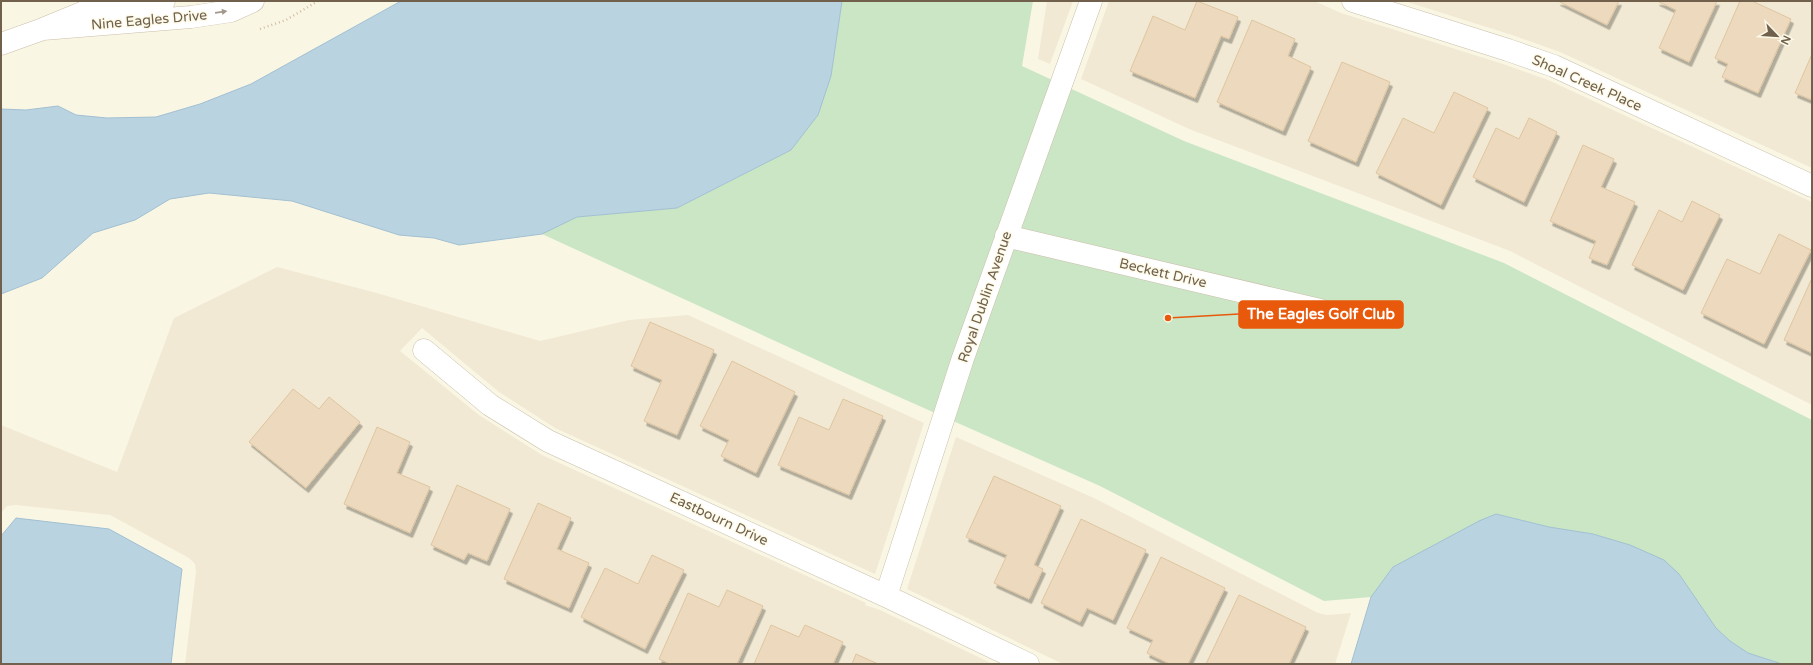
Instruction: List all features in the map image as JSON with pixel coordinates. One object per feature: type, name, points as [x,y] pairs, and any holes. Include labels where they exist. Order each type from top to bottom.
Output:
[{"type":"street","name":"Nine Eagles Drive","points":[[1,44],[43,29],[111,1]]},
{"type":"street","name":"Nine Eagles Drive","points":[[43,29],[164,1]]},
{"type":"street","name":"Nine Eagles Drive","points":[[43,29],[191,17],[231,11],[252,1]]},
{"type":"street","name":"Royal Dublin Avenue","points":[[886,596],[963,358],[1091,1]]},
{"type":"street","name":"Shoal Creek Place","points":[[1353,1],[1501,47],[1554,66],[1812,186]]},
{"type":"street","name":"Beckett Drive","points":[[1006,236],[1320,310]]},
{"type":"street","name":"Eastbourn Drive","points":[[424,350],[490,404],[548,441],[886,596],[1028,664]]},
{"type":"shaded area","points":[[1047,1],[1073,1],[1050,64],[1038,59]]},
{"type":"shaded area","points":[[1109,1],[1314,1],[1341,13],[1503,64],[1548,80],[1812,202],[1812,405],[1510,251],[1189,129],[1081,79]]},
{"type":"shaded area","points":[[1404,1],[1812,1],[1812,168],[1560,52],[1512,35]]},
{"type":"shaded area","points":[[277,267],[377,293],[540,341],[629,320],[688,315],[924,423],[875,574],[555,428],[499,392],[422,328],[400,351],[479,415],[542,455],[866,603],[865,605],[880,610],[993,664],[185,664],[196,572],[195,564],[189,558],[110,515],[16,505],[7,506],[1,513],[1,425],[117,472],[174,318]]},
{"type":"shaded area","points":[[956,437],[1094,498],[1318,613],[1327,615],[1351,613],[1335,664],[1063,664],[907,589]]},
{"type":"green space","points":[[842,1],[1033,1],[1022,66],[1184,141],[1504,263],[1812,420],[1812,664],[1782,664],[1748,653],[1730,641],[1716,628],[1679,574],[1630,545],[1593,534],[1549,527],[1496,514],[1393,567],[1371,597],[1324,601],[1100,486],[845,373],[542,234],[577,217],[677,208],[791,150],[818,115],[831,76]]},
{"type":"water","points":[[401,1],[842,1],[831,76],[818,115],[791,150],[677,208],[577,217],[542,234],[459,245],[434,238],[399,235],[292,201],[209,193],[170,199],[135,220],[93,233],[42,278],[1,294],[1,109],[26,110],[58,106],[76,115],[107,118],[156,117],[200,104],[251,84]]},
{"type":"water","points":[[1496,514],[1549,527],[1593,534],[1630,545],[1664,560],[1679,574],[1716,628],[1730,641],[1748,653],[1782,664],[1351,664],[1371,597],[1393,567],[1479,521]]},
{"type":"water","points":[[16,518],[109,529],[182,569],[171,664],[1,664],[1,536]]},
{"type":"building","points":[[1197,1],[1238,17],[1229,39],[1221,36],[1195,98],[1130,71],[1153,16],[1185,30]]},
{"type":"building","points":[[1558,1],[1619,1],[1607,25]]},
{"type":"building","points":[[1657,1],[1717,1],[1689,62],[1659,48],[1676,10]]},
{"type":"building","points":[[1740,1],[1752,1],[1791,19],[1758,93],[1722,77],[1728,64],[1715,58]]},
{"type":"building","points":[[1252,20],[1295,39],[1288,56],[1311,67],[1283,131],[1217,102]]},
{"type":"building","points":[[1812,54],[1812,100],[1795,93]]},
{"type":"building","points":[[1342,62],[1390,82],[1356,162],[1308,141]]},
{"type":"building","points":[[1454,92],[1488,108],[1441,205],[1376,173],[1403,118],[1434,133]]},
{"type":"building","points":[[1529,118],[1557,132],[1524,202],[1473,177],[1496,128],[1519,139]]},
{"type":"building","points":[[1583,145],[1614,159],[1601,187],[1635,202],[1607,265],[1589,258],[1596,241],[1550,221]]},
{"type":"building","points":[[1692,201],[1720,215],[1683,290],[1632,265],[1659,210],[1682,222]]},
{"type":"building","points":[[1779,234],[1811,250],[1764,344],[1701,313],[1727,259],[1760,274]]},
{"type":"building","points":[[1812,278],[1812,353],[1784,340]]},
{"type":"building","points":[[650,322],[714,350],[677,435],[644,421],[662,380],[631,366]]},
{"type":"building","points":[[732,361],[795,392],[756,473],[721,456],[729,440],[700,426]]},
{"type":"building","points":[[293,389],[319,409],[329,397],[360,422],[306,488],[249,442]]},
{"type":"building","points":[[843,399],[883,416],[849,495],[778,465],[799,417],[829,430]]},
{"type":"building","points":[[377,427],[410,442],[397,473],[430,487],[410,533],[344,504]]},
{"type":"building","points":[[994,476],[1061,506],[1034,565],[1043,569],[1029,599],[994,583],[1007,555],[966,537]]},
{"type":"building","points":[[457,485],[510,509],[487,561],[468,553],[464,560],[431,545]]},
{"type":"building","points":[[538,503],[571,518],[557,549],[589,563],[569,608],[504,579]]},
{"type":"building","points":[[1081,519],[1146,550],[1113,620],[1087,608],[1080,622],[1041,603]]},
{"type":"building","points":[[652,555],[684,570],[645,649],[581,617],[605,568],[638,584]]},
{"type":"building","points":[[1161,557],[1225,588],[1188,664],[1170,664],[1147,653],[1153,640],[1127,628]]},
{"type":"building","points":[[727,590],[763,606],[737,664],[670,664],[659,659],[688,593],[719,607]]},
{"type":"building","points":[[1239,595],[1306,627],[1289,664],[1206,664]]},
{"type":"building","points":[[771,625],[799,637],[805,625],[843,642],[833,664],[754,664]]},
{"type":"building","points":[[856,654],[878,664],[852,664]]},
{"type":"place","name":"The Eagles Golf Club","points":[[1168,318]]}]
